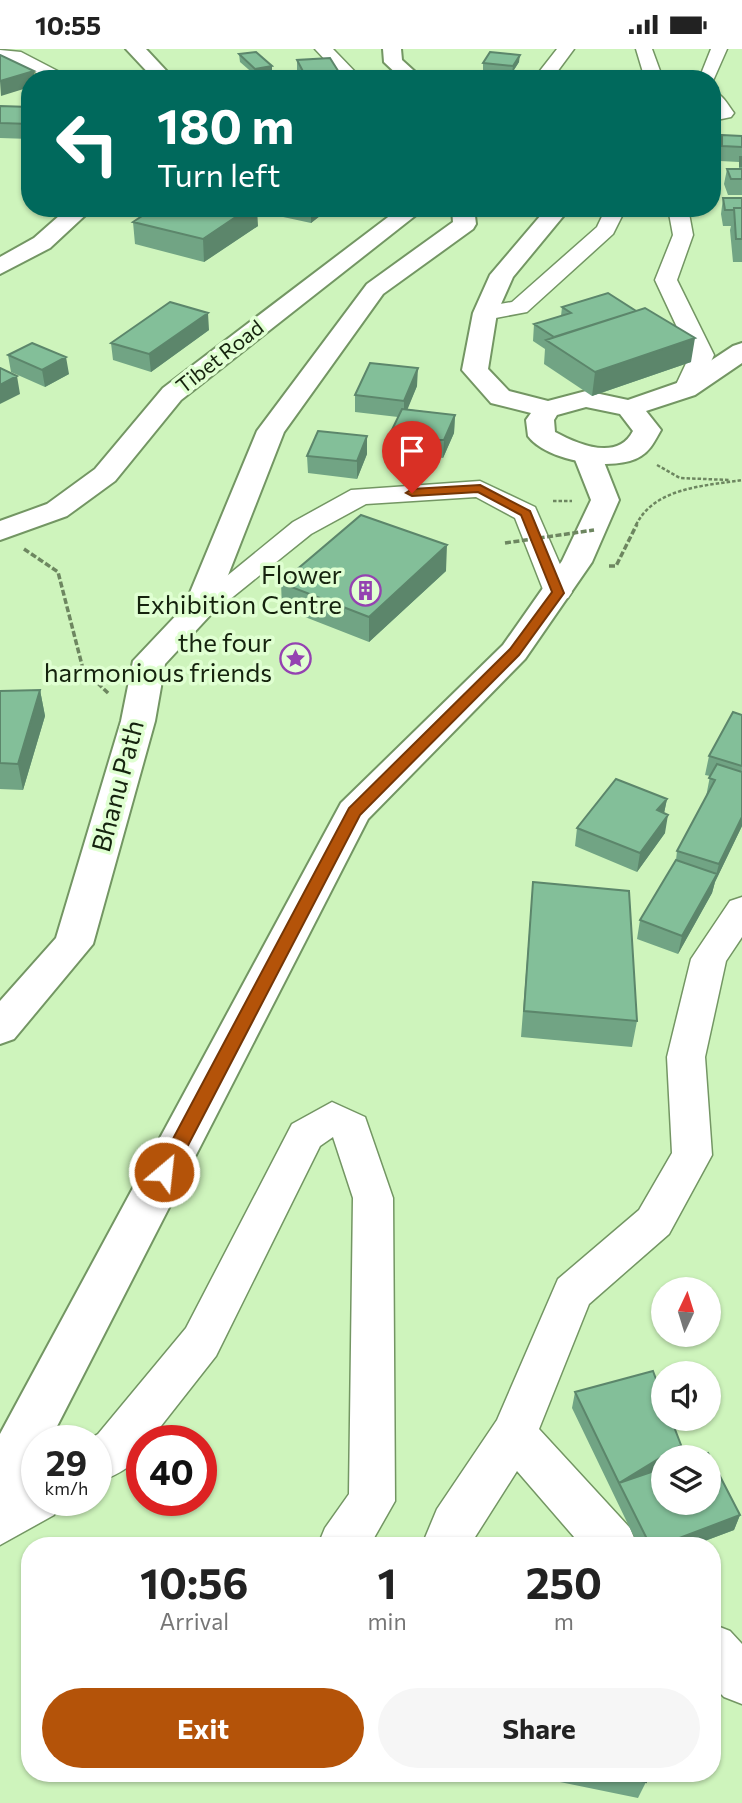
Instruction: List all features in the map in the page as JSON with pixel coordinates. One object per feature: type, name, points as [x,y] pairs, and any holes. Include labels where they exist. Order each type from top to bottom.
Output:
[{"type":"street","points":[[135,49],[156,70]]},
{"type":"street","points":[[323,49],[344,70]]},
{"type":"street","points":[[550,70],[566,49]]},
{"type":"street","points":[[574,70],[576,49]]},
{"type":"street","points":[[643,49],[651,70]]},
{"type":"street","points":[[711,70],[719,49]]},
{"type":"street","points":[[393,50],[393,62],[403,70]]},
{"type":"street","points":[[0,55],[15,55],[46,70]]},
{"type":"street","points":[[0,267],[42,243],[72,217]]},
{"type":"street","name":"Tibet Road","points":[[3,530],[57,510],[106,475],[172,394],[402,217]]},
{"type":"street","name":"Bhanu Path","points":[[0,1028],[74,944],[138,721],[149,661],[198,611],[271,431],[375,289],[465,224],[464,217]]},
{"type":"street","points":[[551,217],[502,275],[485,313],[475,370],[500,397],[548,409],[586,400],[629,408],[687,389],[742,351]]},
{"type":"street","points":[[485,313],[519,307],[606,230],[612,217]]},
{"type":"street","points":[[680,217],[683,235],[666,280],[702,355],[687,389]]},
{"type":"street","points":[[548,409],[540,420],[542,436],[561,448],[588,457],[632,451],[644,441],[647,430],[629,408]]},
{"type":"street","points":[[0,1485],[354,812],[514,652],[584,546],[588,457]]},
{"type":"street","points":[[198,611],[302,527],[360,496],[480,489],[584,546]]},
{"type":"street","points":[[449,1537],[514,1435],[573,1292],[654,1222],[692,1155],[686,1057],[709,959],[742,910]]},
{"type":"street","points":[[112,1451],[201,1342],[306,1135],[332,1118],[351,1128],[373,1198],[372,1501],[347,1537]]},
{"type":"street","points":[[514,1435],[606,1537]]},
{"type":"street","points":[[0,1522],[21,1509]]},
{"type":"street","points":[[721,1658],[742,1679]]},
{"type":"path","points":[[632,451],[680,478],[740,480]]},
{"type":"path","points":[[526,513],[534,502],[584,546],[616,566],[642,513],[678,490],[740,480]]},
{"type":"path","points":[[3,530],[16,544],[58,572],[83,669],[138,721]]},
{"type":"path","points":[[505,543],[584,546]]},
{"type":"building","points":[[256,52],[272,66],[255,69],[239,54]]},
{"type":"building","points":[[490,52],[520,55],[513,66],[483,63]]},
{"type":"building","points":[[0,55],[32,70],[21,70],[21,75],[0,81]]},
{"type":"building","points":[[330,58],[338,70],[302,70],[297,60]]},
{"type":"building","points":[[0,106],[21,107],[21,124],[0,123]]},
{"type":"building","points":[[722,135],[742,136],[742,147],[722,146]]},
{"type":"building","points":[[727,169],[742,169],[742,179],[731,179]]},
{"type":"building","points":[[723,198],[742,198],[742,208],[725,210]]},
{"type":"building","points":[[734,208],[742,208],[742,239],[736,239]]},
{"type":"building","points":[[140,217],[236,217],[203,239],[133,222]]},
{"type":"building","points":[[608,293],[636,311],[554,337],[534,324],[571,313],[562,307]]},
{"type":"building","points":[[170,302],[208,313],[149,354],[111,343]]},
{"type":"building","points":[[645,308],[695,338],[595,372],[546,340]]},
{"type":"building","points":[[32,343],[66,357],[42,370],[8,355]]},
{"type":"building","points":[[370,363],[418,368],[404,401],[355,395]]},
{"type":"building","points":[[0,368],[17,376],[0,385]]},
{"type":"building","points":[[402,409],[455,415],[444,440],[437,440],[432,452],[410,449],[413,442],[388,438]]},
{"type":"building","points":[[318,431],[367,436],[357,461],[307,456]]},
{"type":"building","points":[[361,515],[447,545],[369,617],[281,583]]},
{"type":"building","points":[[40,690],[18,764],[0,763],[0,691]]},
{"type":"building","points":[[733,712],[742,715],[742,766],[709,756]]},
{"type":"building","points":[[717,764],[742,772],[742,817],[719,864],[677,851],[715,780],[709,778]]},
{"type":"building","points":[[616,779],[667,799],[657,810],[668,815],[640,853],[577,828]]},
{"type":"building","points":[[676,860],[717,874],[682,936],[640,920]]},
{"type":"building","points":[[533,882],[629,891],[637,1021],[524,1011]]},
{"type":"building","points":[[651,1372],[651,1431],[676,1431],[681,1445],[651,1445],[651,1463],[619,1483],[575,1392]]},
{"type":"building","points":[[651,1472],[651,1515],[721,1515],[721,1478],[740,1515],[682,1537],[646,1537],[619,1483]]},
{"type":"place","name":"Flower Exhibition Centre","points":[[365,590]]},
{"type":"place","name":"the four harmonious friends","points":[[295,658]]},
{"type":"route","points":[[164,1172],[354,812],[514,652],[558,593],[526,513],[480,489],[412,493]]}]
